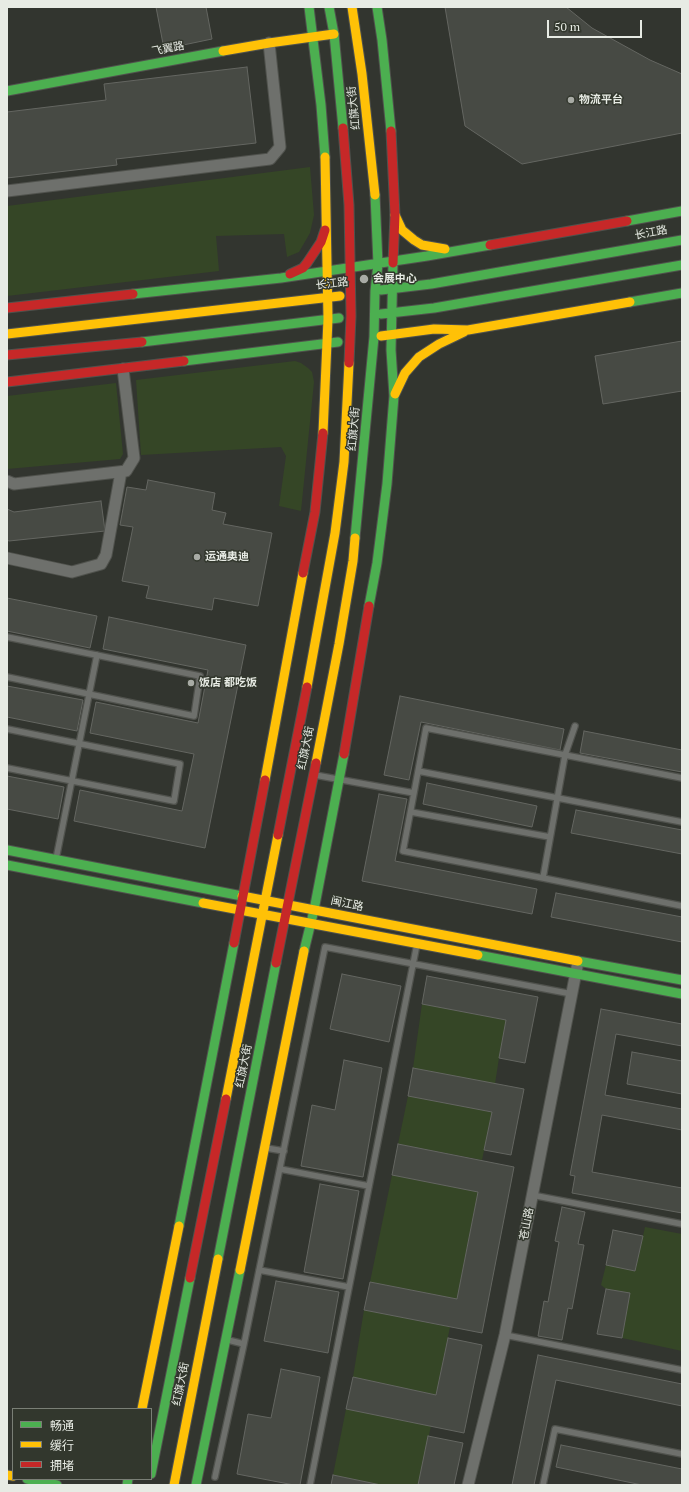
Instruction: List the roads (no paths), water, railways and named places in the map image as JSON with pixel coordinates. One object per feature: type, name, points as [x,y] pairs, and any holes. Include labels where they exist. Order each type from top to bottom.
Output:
[{"type":"main road","points":[[142,1408],[196,1141],[315,512],[324,419],[328,319],[328,271],[325,160],[314,37],[309,7]]},
{"type":"main road","name":"红旗大街","points":[[174,1485],[339,644],[353,562],[359,514],[363,293],[351,268],[347,175],[334,34],[329,7]]},
{"type":"main road","name":"红旗大街","points":[[152,1469],[263,914],[320,618],[335,533],[362,339],[363,293],[378,264],[375,195],[362,74],[352,7]]},
{"type":"main road","points":[[196,1485],[264,1147],[310,923],[314,910],[339,780],[377,563],[387,484],[394,396],[391,350],[392,261],[395,215],[392,139],[382,40],[377,7]]},
{"type":"main road","name":"飞翼路","points":[[7,91],[269,43],[334,34]]},
{"type":"main road","points":[[7,308],[281,278],[351,268],[468,249],[682,210]]},
{"type":"main road","points":[[395,215],[402,230],[422,245],[440,249],[468,249]]},
{"type":"main road","points":[[281,278],[303,268],[321,242],[327,224]]},
{"type":"main road","name":"长江路","points":[[7,334],[431,284],[682,240]]},
{"type":"main road","points":[[7,355],[434,308],[682,265]]},
{"type":"main road","points":[[7,382],[327,344],[434,329],[468,330],[682,293]]},
{"type":"main road","points":[[394,396],[405,373],[419,356],[439,344],[468,330]]},
{"type":"main road","points":[[269,350],[290,351],[305,355]]},
{"type":"main road","points":[[316,364],[325,383]]},
{"type":"main road","name":"闽江路","points":[[7,850],[420,931],[682,980]]},
{"type":"main road","points":[[7,865],[682,994]]},
{"type":"main road","points":[[32,1480],[58,1485]]},
{"type":"street","points":[[7,192],[270,159],[280,147],[269,43]]},
{"type":"street","points":[[7,481],[14,484],[126,471],[134,458],[123,369]]},
{"type":"street","points":[[7,558],[72,572],[101,564],[106,555],[121,472]]},
{"type":"street","name":"苍山路","points":[[468,1485],[505,1335],[579,960]]},
{"type":"lane","points":[[7,637],[200,676],[194,716],[7,677]]},
{"type":"lane","points":[[55,860],[98,655]]},
{"type":"lane","points":[[543,878],[565,755],[575,726]]},
{"type":"lane","points":[[682,778],[426,728],[404,851],[682,906]]},
{"type":"lane","points":[[7,729],[180,764],[174,801],[7,768]]},
{"type":"lane","points":[[418,771],[682,822]]},
{"type":"lane","points":[[313,774],[414,793]]},
{"type":"lane","points":[[411,812],[550,837]]},
{"type":"lane","points":[[310,1485],[420,931]]},
{"type":"lane","points":[[215,1477],[244,1344],[325,947],[572,994]]},
{"type":"lane","points":[[264,1147],[284,1151]]},
{"type":"lane","points":[[280,1169],[369,1186]]},
{"type":"lane","points":[[532,1195],[682,1224]]},
{"type":"lane","points":[[259,1270],[349,1287]]},
{"type":"lane","points":[[505,1335],[682,1370]]},
{"type":"lane","points":[[226,1340],[244,1344]]},
{"type":"lane","points":[[543,1485],[555,1429],[682,1454]]},
{"type":"place","name":"物流平台","points":[[571,100]]},
{"type":"place","name":"会展中心","points":[[364,279]]},
{"type":"place","name":"运通奥迪","points":[[197,557]]},
{"type":"place","name":"饭店 都吃饭","points":[[191,683]]}]
